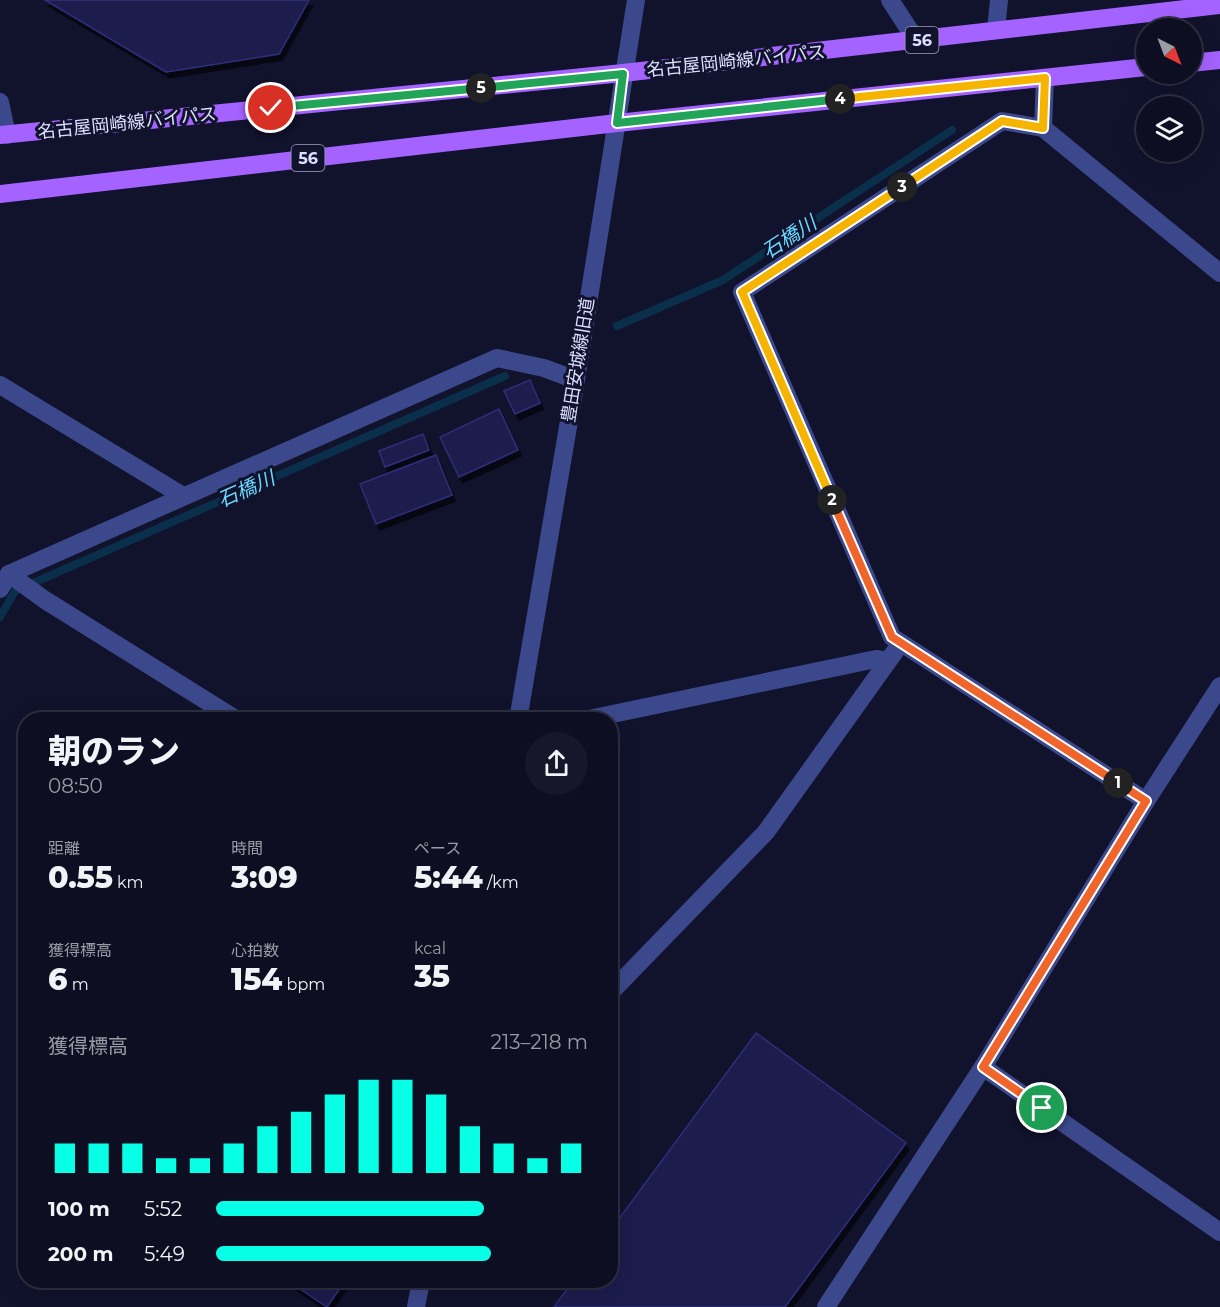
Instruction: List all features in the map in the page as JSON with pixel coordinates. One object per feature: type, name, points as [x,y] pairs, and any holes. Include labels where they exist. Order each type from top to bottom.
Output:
[{"type":"main road","name":"名古屋岡崎線バイパス","points":[[3,135],[623,74],[1220,5]]},
{"type":"main road","points":[[1202,62],[1220,60]]},
{"type":"main road","name":"56","points":[[0,194],[617,123],[1136,68]]},
{"type":"street","name":"豊田安城線旧道","points":[[519,712],[576,380],[636,0]]},
{"type":"street","points":[[890,0],[916,40]]},
{"type":"street","points":[[996,30],[999,0]]},
{"type":"street","points":[[1043,128],[1045,78]]},
{"type":"street","points":[[0,102],[3,135]]},
{"type":"street","points":[[1146,801],[892,637],[742,292],[1002,121],[1043,128],[1220,273]]},
{"type":"street","points":[[9,580],[183,496],[497,358],[544,368],[576,380]]},
{"type":"street","points":[[0,385],[183,496]]},
{"type":"street","points":[[9,580],[224,712]]},
{"type":"street","points":[[618,985],[766,832],[901,643]]},
{"type":"street","points":[[618,713],[876,659],[888,661]]},
{"type":"street","points":[[826,1307],[983,1067],[1146,801],[1220,686]]},
{"type":"street","points":[[983,1067],[1220,1232]]},
{"type":"street","points":[[416,1307],[420,1288]]},
{"type":"building","points":[[45,0],[309,0],[279,54],[166,72]]},
{"type":"building","points":[[530,380],[540,403],[515,414],[504,391]]},
{"type":"building","points":[[499,409],[518,450],[459,477],[440,437]]},
{"type":"building","points":[[423,434],[429,450],[385,467],[379,451]]},
{"type":"building","points":[[436,455],[452,495],[376,524],[360,484]]},
{"type":"building","points":[[756,1033],[906,1143],[785,1307],[554,1307],[568,1288],[618,1288],[618,1220]]},
{"type":"building","points":[[298,1288],[340,1288],[327,1307]]},
{"type":"waterway","name":"石橋川","points":[[617,326],[723,280],[952,130]]},
{"type":"waterway","name":"石橋川","points":[[0,617],[15,591],[505,376]]},
{"type":"route","points":[[271,108],[623,74],[617,123],[1045,78],[1043,128],[1002,121],[742,292],[892,637],[1146,801],[983,1067],[1042,1108]]}]
